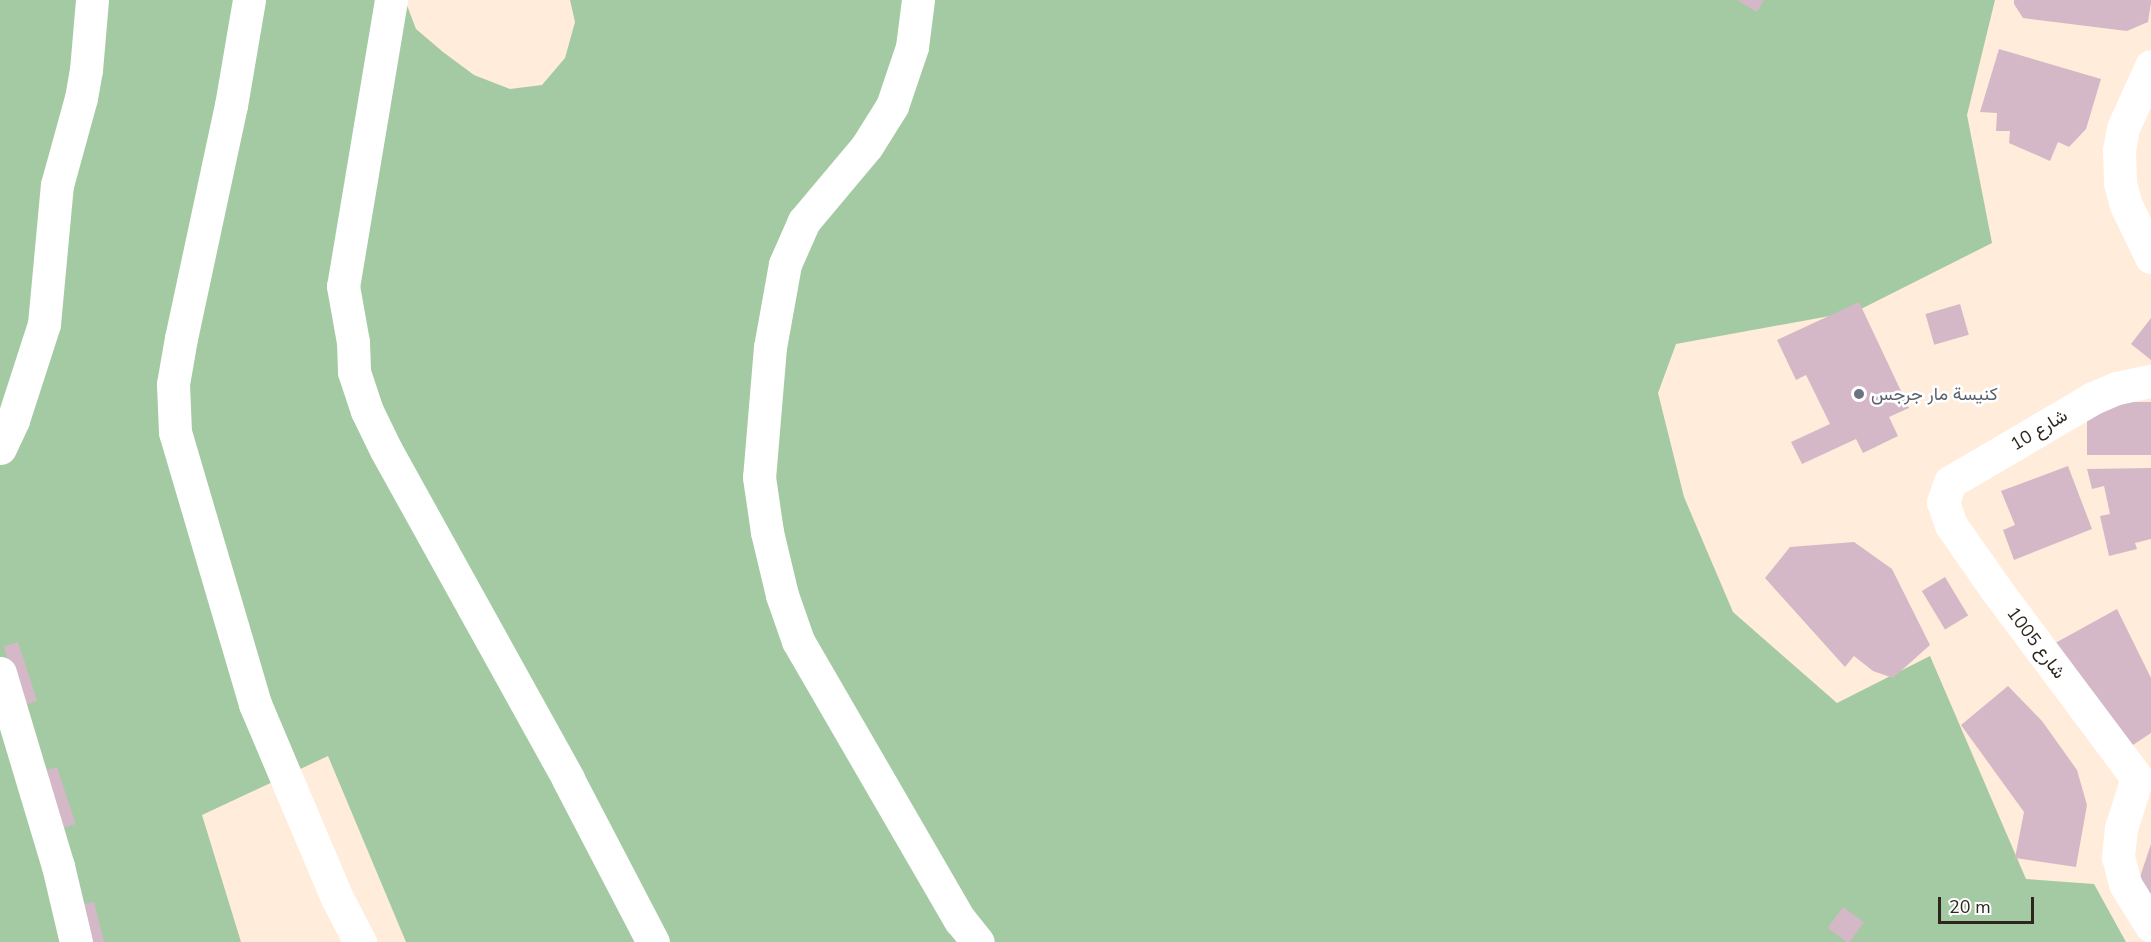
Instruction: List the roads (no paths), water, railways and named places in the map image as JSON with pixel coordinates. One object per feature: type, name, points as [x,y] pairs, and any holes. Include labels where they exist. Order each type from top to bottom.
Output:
[{"type":"street","points":[[0,448],[13,420],[44,324],[57,184],[85,79],[92,0]]},
{"type":"street","points":[[249,0],[231,105],[173,384],[175,432],[255,704],[337,898],[360,942]]},
{"type":"street","points":[[391,0],[343,286],[353,342],[354,372],[367,411],[386,450],[568,779],[653,942]]},
{"type":"street","points":[[918,0],[912,47],[892,106],[867,146],[804,221],[785,264],[770,347],[759,477],[767,532],[782,595],[798,641],[960,920],[978,942]]},
{"type":"street","points":[[2151,66],[2123,128],[2119,150],[2120,183],[2126,205],[2151,257]]},
{"type":"street","name":"شارع 10","points":[[1943,502],[1950,482],[2093,398],[2116,388],[2151,381]]},
{"type":"street","name":"شارع 1005","points":[[1943,502],[1951,525],[1995,588],[2144,773]]},
{"type":"street","points":[[0,673],[58,866],[76,942]]},
{"type":"street","points":[[2144,773],[2121,828],[2118,857],[2125,884],[2151,926]]},
{"type":"place","name":"كنيسة مار جرجس","points":[[1859,394]]}]
